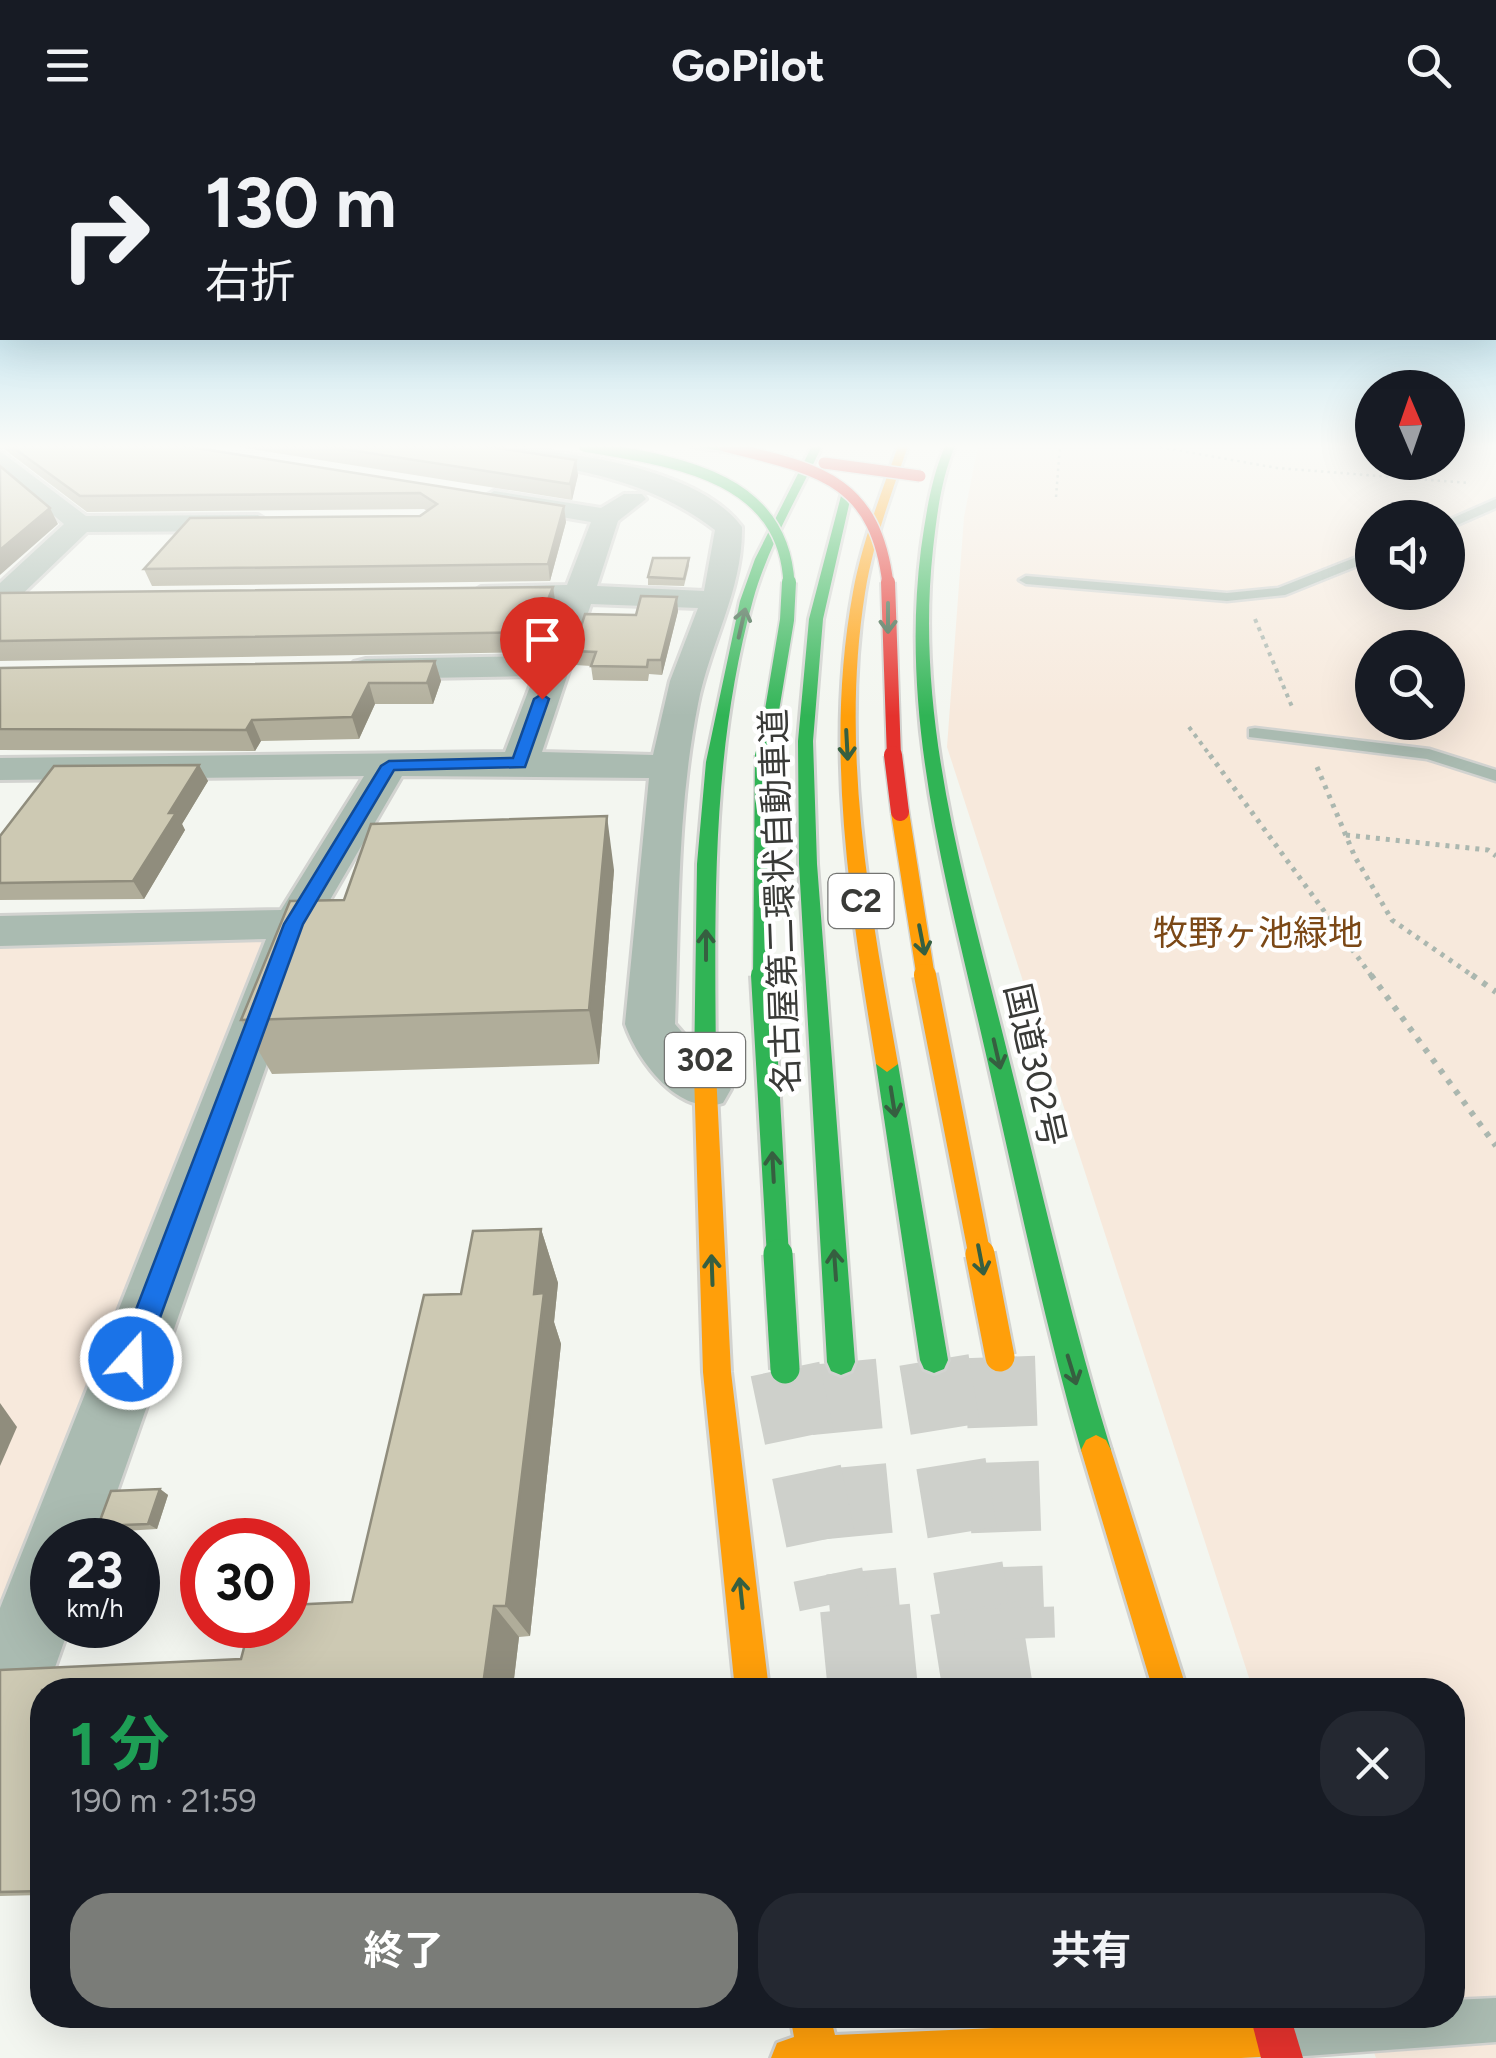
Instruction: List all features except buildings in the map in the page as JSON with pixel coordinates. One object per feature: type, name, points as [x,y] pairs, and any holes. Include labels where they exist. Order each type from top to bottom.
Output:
[{"type":"main road","name":"302","points":[[751,1678],[717,1372],[704,1090],[706,864],[714,762],[746,602],[778,536]]},
{"type":"main road","points":[[781,536],[787,581],[763,759],[761,954],[785,1369]]},
{"type":"main road","name":"名古屋第二環状自動車道","points":[[833,536],[818,576],[808,645],[804,736],[808,872],[841,1362]]},
{"type":"main road","name":"名古屋第二環状自動車道","points":[[870,536],[859,574],[848,646],[846,737],[856,873],[934,1360]]},
{"type":"main road","points":[[882,536],[888,556],[888,697],[901,830],[1000,1358]]},
{"type":"main road","name":"国道302号","points":[[925,536],[918,631],[927,755],[1066,1348],[1166,1678]]},
{"type":"main road","points":[[813,2028],[819,2057]]},
{"type":"main road","points":[[792,2058],[1276,2036]]},
{"type":"street","points":[[0,599],[67,536]]},
{"type":"street","points":[[520,763],[599,536]]},
{"type":"street","points":[[704,1090],[656,1041],[650,1024],[670,768],[681,701],[731,557],[730,536]]},
{"type":"street","points":[[444,596],[577,594],[713,600]]},
{"type":"street","points":[[0,599],[39,600]]},
{"type":"street","points":[[336,670],[553,666]]},
{"type":"street","points":[[0,769],[520,763],[670,768]]},
{"type":"street","points":[[72,1518],[294,924],[389,766]]},
{"type":"street","points":[[0,932],[294,924]]},
{"type":"street","points":[[0,1711],[30,1630]]},
{"type":"lane","points":[[1026,580],[1245,595],[1280,592],[1355,562]]},
{"type":"lane","points":[[1255,733],[1430,754],[1496,776]]},
{"type":"lane","points":[[1465,2022],[1496,2020]]},
{"type":"lane","points":[[1276,2036],[1386,2028]]},
{"type":"path","points":[[1245,595],[1299,724]]},
{"type":"path","points":[[1189,727],[1496,1146]]},
{"type":"path","points":[[1314,761],[1346,835],[1392,920],[1496,992]]},
{"type":"path","points":[[1346,835],[1488,850],[1496,856]]},
{"type":"path","points":[[1488,850],[1496,846]]},
{"type":"green space","name":"牧野ヶ池緑地","points":[[963,536],[1355,536],[1355,610],[1465,610],[1465,536],[1496,536],[1496,2058],[1376,2058],[1366,2028],[1465,2028],[1465,1678],[1249,1678],[947,747]]},
{"type":"green space","points":[[274,933],[45,1518],[30,1518],[30,1557],[0,1634],[0,941]]},
{"type":"tunnel","points":[[1000,1357],[1009,1611]]},
{"type":"tunnel","points":[[934,1360],[975,1611]]},
{"type":"tunnel","points":[[841,1362],[865,1611]]},
{"type":"tunnel","points":[[785,1369],[834,1604]]},
{"type":"tunnel","points":[[865,1608],[872,1678]]},
{"type":"tunnel","points":[[975,1608],[986,1678]]},
{"type":"tunnel","points":[[1009,1608],[1010,1639]]},
{"type":"traffic: fast","points":[[705,1073],[706,864],[714,762],[746,601],[772,536]]},
{"type":"traffic: fast","points":[[781,536],[788,563],[789,591],[763,763],[761,915],[785,1369]]},
{"type":"traffic: fast","points":[[834,536],[816,619],[809,680],[805,802],[841,1362]]},
{"type":"traffic: fast","points":[[929,536],[922,593],[921,660],[936,792],[1055,1303],[1096,1450]]},
{"type":"traffic: fast","points":[[887,1064],[934,1360]]},
{"type":"traffic: slow","points":[[873,536],[859,592],[851,651],[848,769],[859,888],[887,1064]]},
{"type":"traffic: slow","points":[[900,812],[926,981],[1000,1357]]},
{"type":"traffic: slow","points":[[705,1073],[717,1372],[751,1678]]},
{"type":"traffic: slow","points":[[1096,1450],[1166,1678]]},
{"type":"traffic: slow","points":[[813,2028],[819,2058]]},
{"type":"traffic: slow","points":[[792,2058],[1276,2036]]},
{"type":"traffic: jam","points":[[879,536],[888,583],[888,698],[900,812]]},
{"type":"traffic: jam","points":[[1274,2028],[1282,2058]]},
{"type":"route","points":[[131,1359],[294,924],[389,766],[520,763],[542,699]]}]
